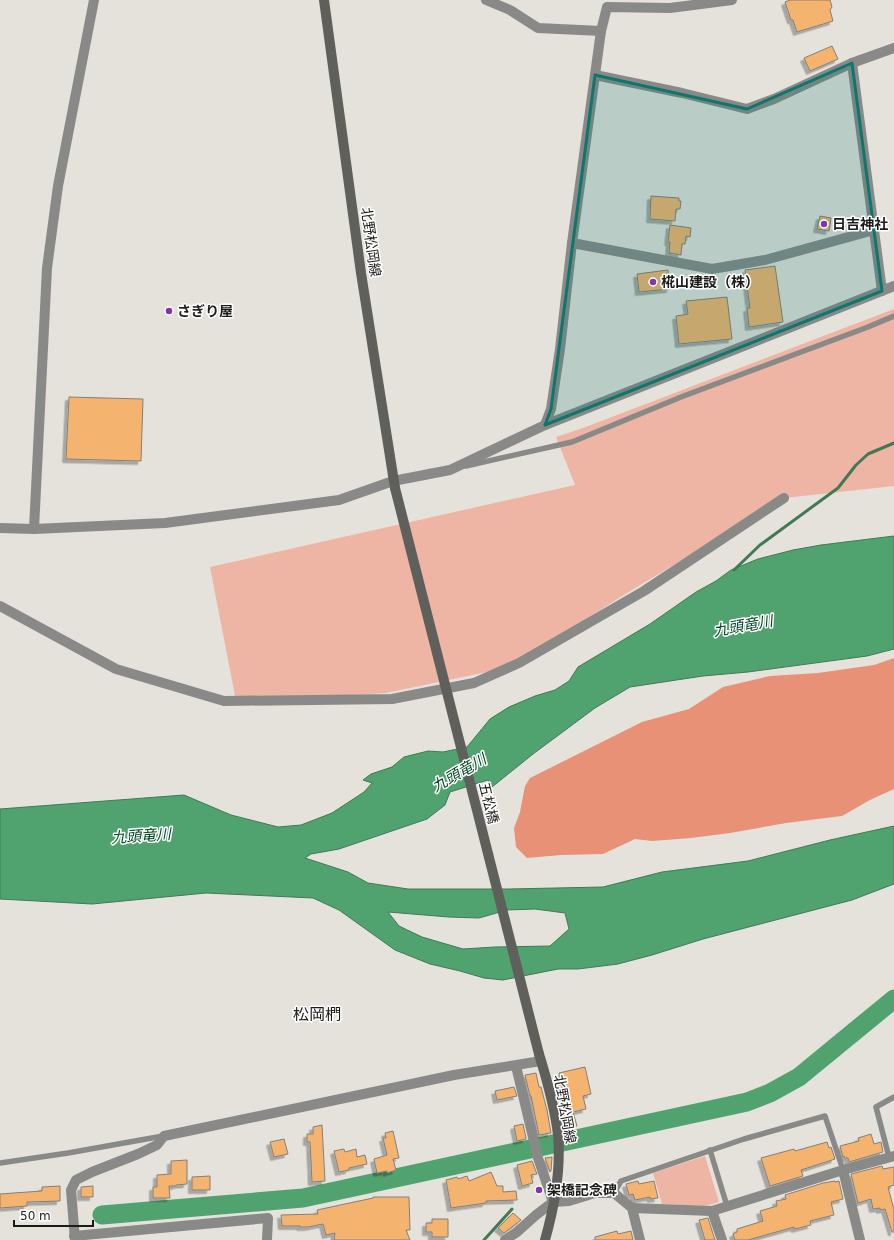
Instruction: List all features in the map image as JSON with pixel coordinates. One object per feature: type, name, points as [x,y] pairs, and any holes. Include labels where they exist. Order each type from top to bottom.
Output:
[{"type":"main road","name":"北野松岡線","points":[[324,0],[361,273],[394,485]]},
{"type":"main road","name":"五松橋","points":[[394,485],[540,1058]]},
{"type":"main road","name":"北野松岡線","points":[[540,1058],[553,1109],[558,1135],[559,1154],[557,1178],[545,1240]]},
{"type":"street","points":[[34,529],[47,268],[58,186],[94,0]]},
{"type":"street","points":[[488,0],[510,10],[538,28],[601,31]]},
{"type":"street","points":[[545,426],[551,409],[560,349],[572,243],[601,31],[607,7],[670,8],[732,0]]},
{"type":"street","points":[[595,75],[682,92],[747,109],[774,99],[852,63],[894,48]]},
{"type":"street","points":[[852,63],[882,291]]},
{"type":"street","points":[[572,243],[712,269],[765,260],[874,230]]},
{"type":"street","points":[[0,528],[34,529],[165,523],[339,500],[450,470],[545,426],[894,286]]},
{"type":"street","points":[[0,606],[116,668],[224,701],[392,699],[474,683],[519,663],[644,591],[784,498]]},
{"type":"street","points":[[267,1240],[268,1218],[74,1238],[71,1190],[76,1180],[157,1145],[164,1136],[454,1075],[516,1066],[540,1058]]},
{"type":"street","points":[[516,1066],[534,1144],[553,1202]]},
{"type":"street","points":[[632,1208],[712,1211],[891,1156]]},
{"type":"street","points":[[842,1170],[860,1240]]},
{"type":"street","points":[[505,1240],[553,1202],[569,1201],[595,1193],[614,1193],[632,1208],[640,1240]]},
{"type":"street","points":[[712,1211],[722,1240]]},
{"type":"lane","points":[[450,470],[572,442],[682,397],[861,330],[894,316]]},
{"type":"lane","points":[[891,1156],[876,1107],[894,1097]]},
{"type":"lane","points":[[614,1193],[621,1181],[710,1150],[825,1116],[842,1170]]},
{"type":"lane","points":[[0,1163],[164,1136]]},
{"type":"lane","points":[[710,1150],[727,1206]]},
{"type":"highlighted area","points":[[852,63],[882,291],[545,425],[551,409],[595,75],[747,109]]},
{"type":"shaded area","points":[[894,309],[894,486],[784,498],[619,598],[511,667],[386,693],[236,701],[210,567],[575,485],[556,437]]},
{"type":"shaded area","points":[[894,658],[894,789],[870,800],[842,816],[691,838],[652,841],[635,839],[603,854],[561,855],[527,858],[516,847],[514,828],[520,812],[525,786],[530,778],[642,722],[689,709],[723,687],[770,676],[818,673],[874,665]]},
{"type":"shaded area","points":[[705,1156],[719,1202],[705,1206],[662,1204],[653,1173]]},
{"type":"water","name":"九頭竜川","points":[[894,536],[894,649],[867,656],[748,672],[703,676],[630,687],[595,708],[533,754],[492,787],[488,780],[450,792],[445,805],[427,819],[339,849],[311,854],[305,858],[348,872],[368,883],[408,889],[603,887],[662,872],[748,861],[830,840],[894,826],[894,884],[852,900],[703,939],[618,964],[578,969],[558,969],[503,980],[484,978],[430,964],[395,950],[339,910],[313,898],[206,893],[92,904],[0,899],[0,809],[184,795],[231,815],[278,827],[301,825],[332,813],[364,792],[372,783],[363,780],[371,774],[392,767],[404,757],[428,751],[443,752],[467,747],[490,719],[509,707],[535,696],[555,690],[569,681],[578,667],[650,624],[731,570],[758,559],[821,545]],"holes":[[[535,909],[565,913],[569,929],[550,946],[463,949],[422,937],[399,926],[388,912],[479,918],[507,910]]]},
{"type":"building","points":[[790,0],[830,0],[832,7],[830,10],[833,21],[797,32],[785,2]]},
{"type":"building","points":[[832,46],[838,59],[810,71],[804,58]]},
{"type":"building","points":[[651,196],[679,198],[679,201],[681,201],[680,209],[676,209],[675,221],[650,219]]},
{"type":"building","points":[[820,216],[831,218],[829,231],[817,229]]},
{"type":"building","points":[[670,225],[691,228],[690,237],[686,236],[685,244],[682,244],[681,255],[669,253],[670,242],[668,242]]},
{"type":"building","points":[[775,266],[783,322],[749,327],[747,308],[750,308],[745,270]]},
{"type":"building","name":"椛山建設（株）","points":[[668,270],[670,289],[639,292],[637,274]]},
{"type":"building","points":[[727,297],[732,339],[679,344],[676,316],[688,314],[686,301]]},
{"type":"building","points":[[69,397],[143,399],[141,461],[66,459]]},
{"type":"building","points":[[585,1067],[591,1094],[583,1096],[586,1109],[573,1112],[577,1126],[564,1129],[560,1107],[566,1105],[559,1073]]},
{"type":"building","points":[[536,1073],[547,1110],[551,1133],[539,1135],[525,1075]]},
{"type":"building","points":[[514,1087],[517,1096],[497,1100],[495,1091]]},
{"type":"building","points":[[523,1124],[526,1139],[517,1141],[514,1126]]},
{"type":"building","points":[[322,1125],[325,1181],[312,1182],[310,1142],[307,1142],[307,1134],[313,1134],[313,1127]]},
{"type":"building","points":[[393,1131],[399,1158],[393,1159],[396,1170],[387,1173],[387,1171],[377,1173],[374,1159],[387,1155],[383,1138],[386,1138],[385,1133]]},
{"type":"building","points":[[871,1134],[874,1144],[881,1142],[883,1152],[849,1162],[848,1158],[843,1157],[840,1146],[859,1141],[858,1138]]},
{"type":"building","points":[[284,1139],[288,1154],[274,1157],[270,1142]]},
{"type":"building","points":[[827,1142],[829,1148],[831,1147],[835,1159],[801,1170],[803,1176],[770,1186],[761,1158],[794,1149],[795,1151]]},
{"type":"building","points":[[344,1149],[345,1152],[356,1149],[357,1157],[365,1155],[367,1164],[339,1172],[334,1151]]},
{"type":"building","points":[[552,1157],[551,1171],[550,1172],[545,1158]]},
{"type":"building","points":[[187,1160],[187,1184],[169,1186],[170,1198],[153,1198],[153,1187],[157,1187],[157,1175],[171,1174],[171,1161]]},
{"type":"building","points":[[532,1161],[537,1174],[531,1175],[533,1183],[522,1186],[517,1165]]},
{"type":"building","points":[[882,1166],[883,1169],[894,1167],[894,1185],[888,1187],[894,1210],[894,1232],[892,1232],[885,1209],[873,1209],[871,1199],[858,1203],[851,1174]]},
{"type":"building","points":[[491,1172],[497,1186],[503,1186],[503,1192],[516,1191],[517,1200],[486,1201],[486,1203],[451,1208],[446,1180],[457,1177],[458,1179],[467,1176],[469,1181]]},
{"type":"building","points":[[210,1176],[210,1190],[192,1190],[192,1177]]},
{"type":"building","points":[[638,1181],[639,1184],[654,1181],[658,1198],[651,1199],[650,1197],[635,1200],[633,1194],[629,1195],[626,1184]]},
{"type":"building","points":[[839,1181],[843,1199],[831,1202],[834,1215],[810,1221],[811,1225],[795,1229],[794,1227],[748,1240],[735,1240],[733,1234],[737,1232],[737,1229],[763,1221],[760,1211],[777,1206],[776,1201],[786,1199],[785,1195],[823,1183]]},
{"type":"building","points":[[60,1186],[60,1201],[27,1202],[27,1206],[0,1208],[0,1194],[42,1191],[42,1187]]},
{"type":"building","points":[[93,1186],[93,1197],[81,1197],[81,1187]]},
{"type":"building","points":[[373,1197],[409,1197],[410,1230],[406,1230],[410,1240],[334,1240],[335,1233],[326,1235],[323,1224],[308,1227],[282,1226],[281,1215],[318,1214],[317,1210]]},
{"type":"building","points":[[513,1213],[521,1220],[504,1233],[498,1228]]},
{"type":"building","points":[[708,1218],[715,1240],[705,1240],[699,1220]]},
{"type":"building","points":[[432,1219],[448,1219],[448,1237],[432,1237],[432,1232],[426,1232],[426,1223],[432,1223]]},
{"type":"building","points":[[617,1231],[618,1234],[631,1231],[633,1240],[595,1240],[595,1237]]},
{"type":"waterway","points":[[734,570],[760,545],[838,488],[856,465],[868,454],[894,443]]},
{"type":"waterway","points":[[102,1215],[303,1198],[747,1102],[770,1093],[799,1077],[894,999]]},
{"type":"waterway","points":[[484,1240],[512,1209]]},
{"type":"place","name":"日吉神社","points":[[824,224]]},
{"type":"place","name":"椛山建設（株）","points":[[653,282]]},
{"type":"place","name":"さぎり屋","points":[[169,311]]},
{"type":"place","name":"架橋記念碑","points":[[539,1190]]},
{"type":"district","name":"松岡椚","points":[[317,1014]]}]
